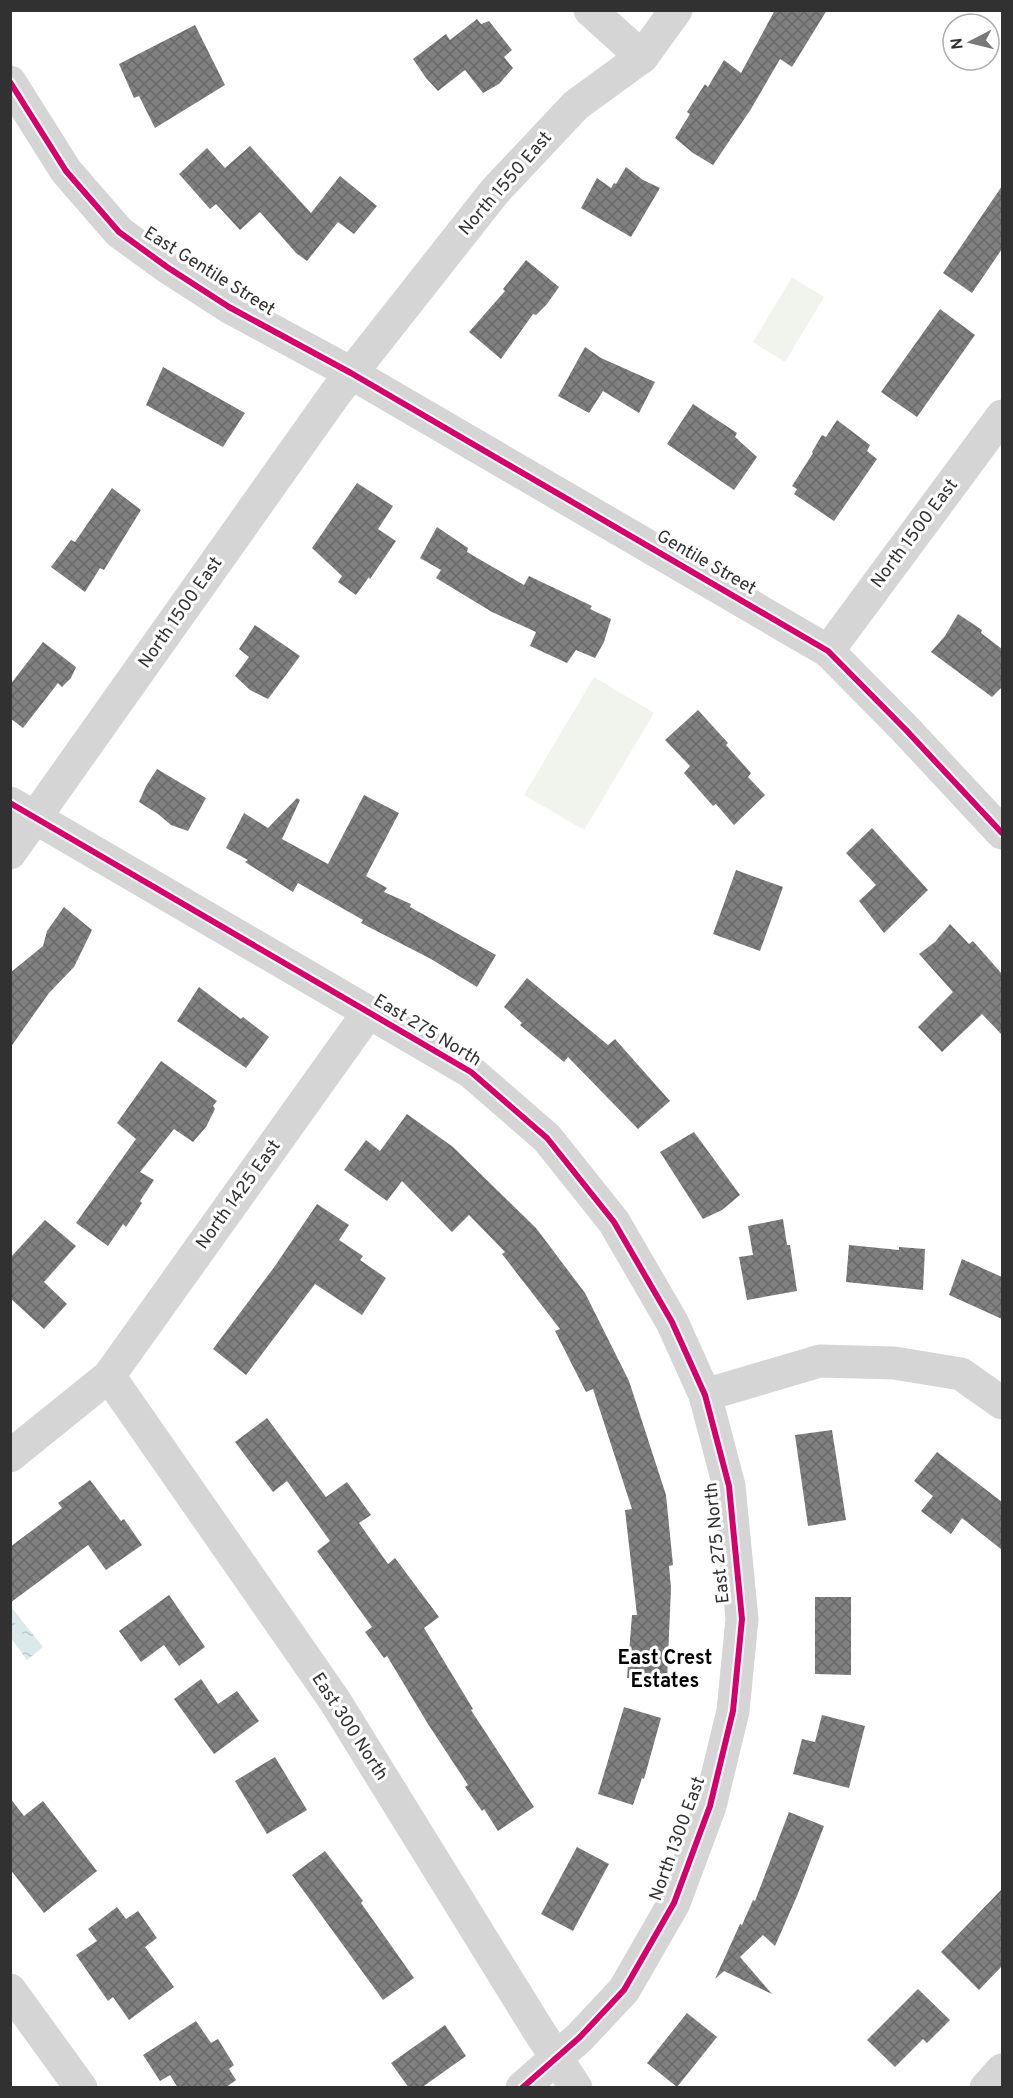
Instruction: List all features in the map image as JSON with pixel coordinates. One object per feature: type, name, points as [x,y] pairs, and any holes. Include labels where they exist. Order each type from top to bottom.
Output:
[{"type":"street","points":[[590,10],[642,57]]},
{"type":"street","name":"North 1550 East","points":[[351,373],[495,191],[576,105],[642,57],[676,10]]},
{"type":"street","name":"East Gentile Street","points":[[10,82],[66,171],[119,232],[166,267],[229,307],[351,373]]},
{"type":"street","name":"Gentile Street","points":[[351,373],[828,651],[906,729],[1002,833]]},
{"type":"street","name":"North 1500 East","points":[[10,854],[24,810],[351,373]]},
{"type":"street","name":"North 1500 East","points":[[828,651],[1002,416]]},
{"type":"street","name":"East 275 North","points":[[24,810],[471,1072],[547,1138],[614,1222],[672,1322],[705,1395],[729,1486],[742,1619]]},
{"type":"street","name":"North 1425 East","points":[[10,1456],[109,1376],[368,1013]]},
{"type":"street","points":[[705,1395],[820,1361],[894,1363],[961,1374],[1002,1403]]},
{"type":"street","name":"East 300 North","points":[[109,1376],[335,1701],[576,2088]]},
{"type":"street","name":"North 1300 East","points":[[522,2088],[580,2037],[624,1990],[674,1903],[710,1806],[730,1722],[742,1619]]},
{"type":"street","points":[[10,1990],[81,2088]]},
{"type":"street","points":[[986,2088],[1002,2070]]},
{"type":"shaded area","points":[[792,277],[824,297],[785,362],[753,342]]},
{"type":"shaded area","points":[[594,677],[654,713],[584,830],[524,795]]},
{"type":"water","points":[[12,1608],[43,1647],[27,1660],[11,1638]]},
{"type":"building","points":[[775,10],[827,10],[792,67],[780,59],[751,109],[713,165],[693,153],[675,138],[690,114],[687,112],[705,84],[708,87],[724,60],[741,73]]},
{"type":"building","points":[[477,19],[481,24],[489,21],[512,50],[504,57],[513,68],[499,84],[483,93],[465,70],[438,91],[413,59],[446,34],[450,40]]},
{"type":"building","points":[[195,25],[225,85],[155,128],[139,96],[134,98],[119,64]]},
{"type":"building","points":[[250,146],[311,213],[340,176],[377,206],[354,234],[338,222],[307,261],[296,253],[260,212],[240,230],[216,204],[210,209],[179,174],[207,148],[225,168]]},
{"type":"building","points":[[626,167],[643,180],[660,188],[631,237],[581,208],[597,178],[611,188]]},
{"type":"building","points":[[1002,186],[1002,249],[972,293],[943,273]]},
{"type":"building","points":[[526,260],[559,287],[547,304],[536,315],[533,314],[501,359],[469,332],[505,291],[503,289]]},
{"type":"building","points":[[940,309],[975,335],[917,417],[881,392]]},
{"type":"building","points":[[585,347],[601,358],[655,382],[639,413],[603,391],[589,413],[558,396]]},
{"type":"building","points":[[163,367],[245,413],[223,447],[146,405]]},
{"type":"building","points":[[693,404],[737,433],[735,437],[757,457],[734,490],[667,444]]},
{"type":"building","points":[[837,420],[870,445],[867,451],[877,459],[834,521],[794,494],[797,489],[792,486],[822,435],[826,437]]},
{"type":"building","points":[[357,483],[393,506],[378,529],[396,541],[356,595],[338,582],[342,576],[312,548]]},
{"type":"building","points":[[112,488],[141,510],[104,570],[100,568],[85,592],[51,567],[71,540],[75,542]]},
{"type":"building","points":[[437,527],[468,548],[467,552],[524,585],[529,576],[592,606],[590,609],[611,619],[604,642],[595,658],[576,650],[567,663],[530,646],[536,632],[492,612],[436,578],[441,570],[420,558]]},
{"type":"building","points":[[958,614],[982,630],[981,633],[1002,649],[1002,687],[992,697],[931,652],[945,636]]},
{"type":"building","points":[[255,625],[300,656],[268,699],[250,690],[235,676],[249,657],[239,649]]},
{"type":"building","points":[[43,642],[76,667],[71,678],[62,687],[58,683],[23,728],[10,718],[10,685]]},
{"type":"building","points":[[698,710],[728,743],[726,745],[751,773],[748,777],[765,795],[734,825],[716,804],[713,806],[684,773],[690,766],[665,740]]},
{"type":"building","points":[[157,769],[206,798],[188,831],[171,825],[139,802]]},
{"type":"building","points":[[364,795],[399,813],[366,876],[387,888],[384,892],[411,904],[410,907],[496,955],[477,987],[431,959],[361,923],[363,920],[298,883],[293,892],[245,862],[248,860],[226,848],[244,813],[268,828],[297,798],[300,800],[282,839],[328,864]]},
{"type":"building","points":[[872,828],[928,890],[884,933],[859,901],[876,885],[846,853]]},
{"type":"building","points":[[736,870],[783,887],[760,951],[713,934]]},
{"type":"building","points":[[64,907],[92,930],[74,967],[49,993],[10,1048],[10,973],[43,946],[47,931]]},
{"type":"building","points":[[950,924],[969,944],[973,941],[1002,974],[1002,1035],[982,1014],[942,1052],[918,1027],[953,992],[919,954],[935,942]]},
{"type":"building","points":[[527,978],[608,1045],[615,1039],[670,1101],[638,1129],[568,1057],[564,1062],[520,1025],[522,1023],[504,1007]]},
{"type":"building","points":[[199,987],[269,1037],[246,1068],[177,1021]]},
{"type":"building","points":[[161,1061],[217,1101],[213,1106],[215,1109],[206,1127],[193,1142],[174,1129],[140,1172],[154,1180],[126,1227],[123,1224],[108,1246],[76,1223],[136,1139],[117,1123]]},
{"type":"building","points":[[407,1114],[453,1147],[536,1228],[585,1293],[629,1381],[666,1495],[673,1565],[669,1566],[671,1588],[667,1681],[627,1678],[632,1615],[637,1615],[625,1510],[632,1509],[593,1389],[586,1392],[555,1331],[560,1329],[502,1254],[505,1252],[469,1215],[452,1232],[402,1181],[387,1201],[344,1170],[366,1140],[380,1151]]},
{"type":"building","points":[[694,1132],[740,1195],[722,1210],[703,1219],[660,1152]]},
{"type":"building","points":[[317,1204],[349,1225],[339,1240],[363,1256],[360,1260],[386,1278],[362,1315],[315,1284],[246,1375],[213,1349],[275,1266]]},
{"type":"building","points":[[783,1219],[787,1245],[790,1245],[797,1291],[747,1300],[739,1257],[753,1255],[748,1226]]},
{"type":"building","points":[[45,1220],[76,1246],[44,1282],[67,1304],[44,1329],[10,1298],[10,1258]]},
{"type":"building","points":[[849,1245],[899,1250],[899,1247],[925,1249],[923,1290],[846,1282]]},
{"type":"building","points":[[962,1259],[1002,1277],[1002,1319],[949,1295]]},
{"type":"building","points":[[267,1418],[326,1497],[347,1482],[371,1515],[359,1523],[388,1564],[395,1558],[439,1617],[424,1628],[473,1709],[471,1710],[534,1807],[498,1831],[484,1809],[482,1811],[465,1787],[468,1785],[387,1656],[384,1658],[365,1632],[372,1627],[317,1551],[330,1541],[287,1481],[273,1492],[235,1442]]},
{"type":"building","points":[[832,1430],[846,1520],[808,1526],[795,1435]]},
{"type":"building","points":[[937,1452],[1002,1502],[1002,1550],[962,1518],[951,1534],[921,1511],[933,1496],[914,1481]]},
{"type":"building","points":[[90,1480],[121,1521],[124,1519],[142,1545],[106,1570],[88,1545],[10,1603],[10,1547],[62,1508],[58,1503]]},
{"type":"building","points":[[169,1595],[205,1647],[179,1666],[164,1645],[141,1662],[119,1631]]},
{"type":"building","points":[[815,1597],[851,1597],[851,1675],[815,1674]]},
{"type":"building","points":[[201,1679],[218,1704],[237,1691],[259,1721],[214,1754],[174,1699]]},
{"type":"building","points":[[624,1707],[661,1718],[644,1779],[642,1778],[633,1805],[598,1794]]},
{"type":"building","points":[[822,1715],[865,1726],[849,1788],[793,1774],[802,1739],[815,1742]]},
{"type":"building","points":[[275,1757],[307,1810],[267,1834],[235,1781]]},
{"type":"building","points":[[10,1798],[24,1816],[43,1801],[97,1871],[44,1913],[10,1869]]},
{"type":"building","points":[[789,1812],[824,1826],[775,1946],[763,1935],[740,1957],[772,1994],[724,1971],[715,1979],[740,1924],[742,1925],[753,1900],[755,1901]]},
{"type":"building","points":[[577,1847],[609,1864],[573,1931],[541,1914]]},
{"type":"building","points":[[325,1851],[363,1901],[361,1903],[414,1978],[383,2000],[292,1875]]},
{"type":"building","points":[[1002,1889],[1002,1966],[979,1990],[941,1952]]},
{"type":"building","points":[[117,1907],[126,1919],[138,1911],[157,1938],[145,1947],[174,1987],[129,2020],[113,1997],[108,2001],[76,1955],[97,1941],[88,1929]]},
{"type":"building","points":[[918,1989],[950,2020],[927,2043],[923,2039],[895,2067],[867,2040]]},
{"type":"building","points":[[687,2013],[717,2037],[677,2087],[647,2063]]},
{"type":"building","points":[[196,2021],[211,2043],[218,2039],[234,2065],[229,2069],[236,2080],[225,2088],[178,2088],[170,2075],[160,2081],[143,2055]]},
{"type":"building","points":[[445,2025],[466,2056],[421,2088],[409,2088],[391,2063]]},
{"type":"cycle path","points":[[10,82],[66,171],[119,232],[167,267],[229,307],[351,373],[828,651],[1002,833]]},
{"type":"cycle path","points":[[10,803],[471,1072],[547,1138],[614,1222],[672,1322],[705,1395],[729,1486],[742,1619],[733,1711],[710,1806],[674,1903],[624,1990],[580,2037],[522,2088]]},
{"type":"district","name":"East Crest Estates","points":[[665,1670]]}]
